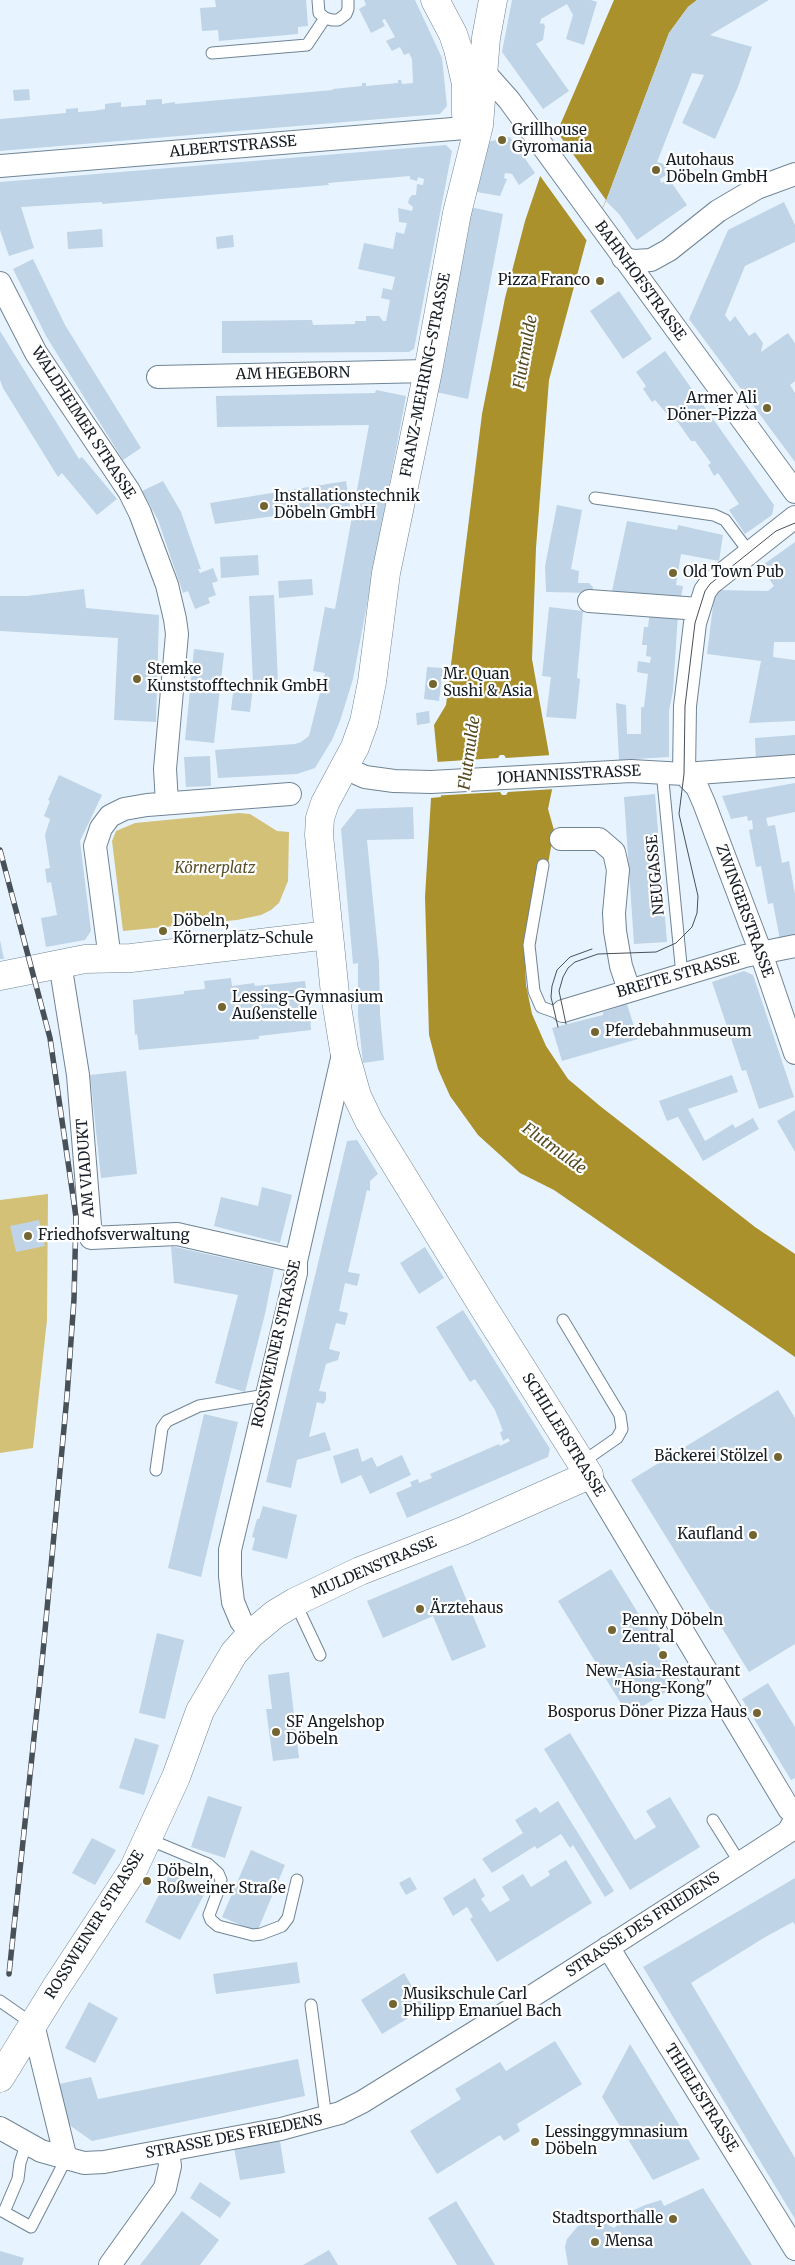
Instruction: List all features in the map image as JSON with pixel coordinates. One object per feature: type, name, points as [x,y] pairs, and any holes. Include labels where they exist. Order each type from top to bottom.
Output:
[{"type":"main road","points":[[435,0],[453,34],[484,72]]},
{"type":"main road","name":"FRANZ-MEHRING-STRASSE","points":[[329,935],[319,835],[320,818],[345,768],[364,722],[372,682],[386,572],[428,371],[457,213],[479,126],[486,38],[493,0]]},
{"type":"main road","points":[[453,34],[466,84],[465,128],[457,213]]},
{"type":"main road","points":[[0,976],[60,963],[131,958],[329,935],[344,1050]]},
{"type":"main road","name":"SCHILLERSTRASSE","points":[[344,1050],[357,1096],[369,1121],[585,1469]]},
{"type":"main road","name":"MULDENSTRASSE","points":[[200,1711],[234,1653],[251,1634],[274,1614],[360,1572],[463,1531],[585,1469]]},
{"type":"main road","name":"ROSSWEINER STRASSE","points":[[0,2078],[133,1870],[176,1777],[200,1711]]},
{"type":"street","name":"BAHNHOFSTRASSE","points":[[484,72],[509,100],[795,492]]},
{"type":"street","name":"ALBERTSTRASSE","points":[[0,166],[465,128]]},
{"type":"street","points":[[623,258],[634,261],[651,260],[669,250],[718,211],[757,188],[795,174]]},
{"type":"street","name":"WALDHEIMER STRASSE","points":[[0,282],[36,353],[129,491],[140,513],[167,586],[177,634],[165,769],[167,803]]},
{"type":"street","name":"AM HEGEBORN","points":[[158,377],[428,371]]},
{"type":"street","points":[[684,774],[685,706],[695,623],[707,587],[795,517]]},
{"type":"street","points":[[589,601],[699,609]]},
{"type":"street","name":"JOHANNISSTRASSE","points":[[345,768],[365,777],[394,781],[431,782],[662,771],[684,774],[795,766]]},
{"type":"street","name":"ZWINGERSTRASSE","points":[[684,774],[697,787],[704,804],[761,953],[795,1053]]},
{"type":"street","points":[[110,959],[95,846],[100,828],[110,816],[124,810],[167,803],[290,794]]},
{"type":"street","points":[[561,839],[599,839],[614,852],[618,870],[615,931],[621,966],[629,990]]},
{"type":"street","name":"BREITE STRASSE","points":[[563,1011],[682,975],[761,953],[795,946]]},
{"type":"street","name":"AM VIADUKT","points":[[60,963],[78,1075],[91,1238],[177,1234],[296,1261]]},
{"type":"street","name":"ROSSWEINER STRASSE","points":[[251,1634],[241,1621],[233,1602],[230,1550],[296,1272],[296,1261],[344,1050]]},
{"type":"street","name":"SCHILLERSTRASSE","points":[[585,1469],[789,1809],[795,1814]]},
{"type":"street","name":"STRASSE DES FRIEDENS","points":[[0,2128],[26,2145],[66,2159],[84,2163],[104,2162],[168,2151],[281,2129],[326,2118],[362,2102],[608,1947],[788,1832],[795,1820]]},
{"type":"street","name":"THIELESTRASSE","points":[[608,1947],[795,2250]]},
{"type":"street","points":[[33,2024],[66,2159]]},
{"type":"street","points":[[110,2265],[165,2188],[170,2166],[168,2151]]},
{"type":"lane","points":[[318,0],[320,12],[325,18],[332,20],[342,17],[348,9],[348,0]]},
{"type":"lane","points":[[212,53],[307,45],[325,18]]},
{"type":"lane","points":[[595,498],[714,514],[725,520],[749,552]]},
{"type":"lane","name":"NEUGASSE","points":[[662,771],[682,975]]},
{"type":"lane","points":[[543,865],[529,944],[534,991],[540,1008],[555,1012],[563,1011]]},
{"type":"lane","points":[[562,1320],[620,1415],[622,1429],[617,1438],[585,1469]]},
{"type":"lane","points":[[156,1470],[162,1428],[167,1421],[199,1406],[266,1394]]},
{"type":"lane","points":[[296,1602],[320,1655]]},
{"type":"lane","points":[[714,1820],[740,1863]]},
{"type":"lane","points":[[148,1839],[208,1864],[218,1873],[221,1880],[220,1886],[210,1909],[211,1920],[218,1926],[254,1935],[282,1926],[288,1918],[297,1880]]},
{"type":"lane","points":[[0,2001],[33,2024]]},
{"type":"lane","points":[[311,2005],[326,2118]]},
{"type":"lane","points":[[26,2145],[20,2163],[18,2178],[4,2212],[31,2228],[66,2159]]},
{"type":"green space","name":"Körnerplatz","points":[[239,813],[250,814],[277,831],[289,832],[288,881],[279,903],[261,915],[237,920],[123,931],[112,841],[116,831],[135,823]]},
{"type":"green space","points":[[48,1194],[47,1320],[33,1448],[0,1453],[0,1200]]},
{"type":"water","name":"Flutmulde","points":[[614,0],[697,0],[688,7],[669,33],[606,201],[586,242],[549,380],[536,548],[532,659],[553,785],[548,809],[554,830],[538,921],[536,944],[524,945],[526,985],[532,1014],[546,1046],[568,1079],[755,1227],[795,1254],[795,1357],[554,1190],[520,1173],[478,1135],[450,1096],[438,1069],[429,1035],[425,897],[431,798],[441,797],[434,725],[446,705],[482,414],[505,298],[525,221],[548,153]]},
{"type":"pier","points":[[555,129],[606,200],[587,241],[538,173]]},
{"type":"pier","points":[[500,755],[504,755],[506,758],[552,755],[555,789],[508,792],[506,795],[502,795],[500,792],[431,796],[439,795],[436,762],[498,758]]},
{"type":"building","points":[[215,0],[306,0],[308,26],[298,27],[298,34],[219,41],[218,30],[202,31],[200,8],[216,7]]},
{"type":"building","points":[[364,0],[415,0],[442,58],[447,106],[440,114],[0,151],[0,119],[66,113],[66,109],[78,108],[78,112],[93,111],[105,109],[105,104],[121,102],[121,107],[146,105],[146,100],[162,99],[162,104],[175,102],[175,104],[333,90],[362,86],[362,83],[366,83],[366,86],[398,83],[398,80],[401,80],[402,84],[413,83],[412,59],[409,53],[404,55],[400,47],[392,51],[386,41],[395,37],[385,19],[382,20],[385,26],[371,33],[359,9],[366,5]]},
{"type":"building","points":[[512,0],[591,0],[597,2],[584,45],[566,39],[573,15],[567,4],[541,19],[540,24],[543,23],[545,26],[543,40],[536,44],[569,91],[543,109],[502,52]]},
{"type":"building","points":[[697,0],[769,0],[710,35],[752,47],[738,87],[715,139],[682,123],[704,75],[692,73],[657,162],[667,165],[668,174],[660,179],[661,183],[669,179],[687,205],[637,240],[619,214],[606,201],[669,33],[688,7]]},
{"type":"building","points":[[29,89],[30,100],[14,101],[13,90]]},
{"type":"building","points":[[510,137],[535,173],[519,185],[512,174],[505,173],[504,178],[507,179],[500,196],[477,192],[487,142]]},
{"type":"building","points":[[446,145],[452,151],[414,349],[409,352],[222,353],[222,321],[312,320],[313,325],[355,324],[355,321],[366,321],[366,316],[379,316],[383,321],[386,321],[390,300],[381,298],[383,288],[392,290],[395,277],[358,269],[364,243],[393,249],[396,232],[404,234],[407,223],[399,222],[398,208],[412,211],[413,207],[408,203],[409,199],[412,195],[416,195],[417,184],[423,185],[424,179],[418,177],[417,181],[410,179],[410,176],[328,183],[329,185],[102,204],[102,202],[21,207],[34,248],[9,256],[0,230],[0,182]]},
{"type":"building","points":[[784,202],[795,225],[795,242],[745,266],[725,315],[730,322],[735,316],[749,336],[755,332],[763,343],[761,352],[788,333],[795,343],[795,381],[790,385],[795,393],[795,462],[689,319],[728,230]]},
{"type":"building","points":[[470,207],[503,214],[468,399],[436,392]]},
{"type":"building","points":[[102,229],[103,247],[68,249],[67,232]]},
{"type":"building","points":[[233,235],[234,247],[217,249],[216,237]]},
{"type":"building","points":[[33,259],[65,325],[141,448],[123,460],[46,336],[13,269]]},
{"type":"building","points":[[619,291],[652,339],[623,359],[590,311]]},
{"type":"building","points":[[0,331],[79,459],[82,457],[117,499],[97,515],[62,473],[58,477],[3,388],[0,380]]},
{"type":"building","points":[[665,351],[774,505],[772,515],[745,534],[729,510],[739,504],[718,473],[714,476],[708,465],[711,463],[695,441],[691,441],[677,421],[674,422],[655,400],[652,402],[643,389],[646,386],[636,372]]},
{"type":"building","points":[[376,390],[406,396],[353,679],[340,721],[332,740],[315,768],[297,774],[218,778],[215,750],[295,744],[309,736],[325,673],[313,671],[325,607],[335,609],[369,425],[217,427],[216,396],[375,393]]},
{"type":"building","points":[[163,481],[181,512],[201,569],[198,569],[200,573],[213,568],[218,581],[212,583],[216,595],[208,598],[210,603],[195,609],[188,591],[183,593],[158,520],[142,491]]},
{"type":"building","name":"Installationstechnik Döbeln GmbH","points":[[346,481],[350,506],[215,524],[210,503]]},
{"type":"building","points":[[557,505],[582,510],[571,569],[579,571],[578,583],[589,583],[593,587],[592,593],[546,592],[545,566]]},
{"type":"building","points":[[627,521],[677,530],[678,525],[723,535],[719,561],[681,554],[676,585],[683,586],[680,603],[612,591]]},
{"type":"building","points":[[795,542],[795,642],[774,642],[773,657],[795,660],[795,721],[749,723],[761,661],[707,654],[715,590],[768,591],[774,586],[760,567]]},
{"type":"building","points":[[258,555],[259,575],[221,578],[220,557]]},
{"type":"building","points":[[312,579],[313,595],[279,598],[278,581]]},
{"type":"building","name":"Stemke Kunststofftechnik GmbH","points":[[84,589],[86,608],[159,615],[156,722],[114,720],[118,638],[0,631],[0,596],[27,596]]},
{"type":"building","points":[[274,595],[278,682],[253,683],[249,596]]},
{"type":"building","points":[[549,607],[583,611],[577,678],[580,679],[576,719],[546,717],[551,677],[542,676]]},
{"type":"building","points":[[650,611],[678,614],[673,691],[669,711],[669,757],[619,760],[616,703],[626,705],[627,734],[641,734],[641,707],[644,707],[648,674],[637,672],[638,661],[650,663],[651,657],[646,656],[647,645],[642,645],[644,627],[648,627]]},
{"type":"building","points":[[194,649],[224,653],[214,743],[185,740]]},
{"type":"building","name":"Mr. Quan Sushi & Asia","points":[[427,667],[443,668],[439,701],[424,699]]},
{"type":"building","points":[[234,685],[253,687],[250,712],[231,710]]},
{"type":"building","points":[[429,711],[430,723],[417,725],[416,713]]},
{"type":"building","points":[[795,735],[795,758],[756,763],[755,738]]},
{"type":"building","points":[[210,756],[211,786],[186,787],[184,757]]},
{"type":"building","points":[[59,775],[102,795],[80,841],[91,931],[85,940],[46,947],[41,918],[57,915],[51,882],[47,883],[45,869],[50,868],[45,835],[50,819],[44,816],[50,801],[48,800]]},
{"type":"building","points":[[795,783],[795,812],[766,818],[768,826],[775,825],[782,863],[789,861],[795,894],[795,937],[780,940],[773,903],[768,904],[761,866],[756,867],[749,830],[753,829],[752,820],[748,821],[747,816],[731,819],[722,796]]},
{"type":"building","points":[[655,794],[667,942],[634,944],[624,797]]},
{"type":"building","points":[[413,807],[414,839],[367,840],[379,962],[380,1014],[384,1060],[363,1063],[358,1016],[358,963],[353,964],[341,829],[357,809]]},
{"type":"building","points":[[0,940],[4,959],[0,959]]},
{"type":"building","points":[[744,971],[753,975],[794,1097],[759,1109],[746,1070],[742,1071],[712,982]]},
{"type":"building","name":"Lessing-Gymnasium Außenstelle","points":[[231,978],[232,986],[254,983],[255,986],[305,981],[307,995],[309,995],[311,1030],[259,1036],[259,1039],[139,1050],[137,1034],[135,1035],[133,1000],[184,994],[184,991],[205,989],[204,981]]},
{"type":"building","name":"Pferdebahnmuseum","points":[[627,1004],[638,1039],[562,1061],[552,1028],[603,1015],[603,1012]]},
{"type":"building","points":[[126,1071],[137,1174],[101,1178],[90,1075]]},
{"type":"building","points":[[732,1075],[738,1092],[688,1109],[705,1141],[733,1124],[735,1128],[753,1118],[759,1129],[703,1161],[678,1117],[667,1121],[659,1101]]},
{"type":"building","points":[[795,1110],[795,1152],[777,1121]]},
{"type":"building","points":[[357,1140],[378,1174],[370,1181],[370,1191],[367,1190],[348,1272],[360,1274],[357,1286],[345,1283],[339,1311],[348,1313],[345,1325],[336,1323],[329,1349],[340,1352],[338,1360],[326,1364],[319,1391],[326,1392],[326,1400],[323,1404],[317,1402],[309,1437],[325,1432],[331,1450],[297,1460],[291,1488],[266,1482],[347,1141]]},
{"type":"building","points":[[262,1187],[292,1195],[280,1243],[214,1226],[221,1197],[258,1206]]},
{"type":"building","name":"Friedhofsverwaltung","points":[[39,1220],[45,1246],[16,1252],[10,1226]]},
{"type":"building","points":[[171,1246],[274,1269],[265,1314],[245,1392],[215,1383],[238,1295],[174,1283]]},
{"type":"building","points":[[425,1247],[444,1278],[419,1294],[400,1263]]},
{"type":"building","points":[[463,1310],[550,1449],[548,1457],[407,1518],[396,1493],[412,1486],[410,1482],[418,1479],[419,1483],[432,1478],[430,1474],[510,1441],[508,1438],[503,1441],[500,1432],[503,1431],[495,1410],[475,1379],[470,1382],[436,1327]]},
{"type":"building","points":[[778,1390],[795,1418],[795,1644],[749,1672],[631,1480]]},
{"type":"building","points":[[204,1414],[238,1422],[201,1577],[168,1568]]},
{"type":"building","points":[[358,1448],[362,1462],[372,1457],[377,1467],[402,1455],[411,1475],[370,1494],[361,1475],[341,1484],[333,1456]]},
{"type":"building","points":[[263,1506],[297,1515],[287,1559],[252,1550],[255,1538],[252,1537]]},
{"type":"building","name":"Ärztehaus","points":[[452,1565],[486,1647],[452,1661],[433,1616],[383,1638],[367,1601]]},
{"type":"building","name":"Penny Döbeln Zentral","points":[[611,1569],[681,1683],[628,1715],[558,1601]]},
{"type":"building","points":[[157,1633],[184,1640],[165,1719],[139,1713]]},
{"type":"building","points":[[289,1672],[299,1758],[273,1761],[266,1709],[272,1709],[268,1675]]},
{"type":"building","points":[[768,1683],[795,1727],[795,1778],[791,1780],[742,1699]]},
{"type":"building","points":[[570,1733],[635,1840],[656,1827],[646,1811],[670,1797],[700,1847],[630,1890],[544,1749]]},
{"type":"building","points":[[135,1738],[159,1745],[144,1795],[119,1788]]},
{"type":"building","points":[[208,1796],[242,1807],[225,1858],[191,1847]]},
{"type":"building","points":[[558,1801],[614,1891],[605,1897],[573,1845],[570,1848],[561,1834],[537,1849],[535,1846],[492,1873],[482,1859],[523,1833],[515,1820],[536,1807],[540,1813]]},
{"type":"building","points":[[92,1838],[116,1850],[95,1885],[72,1873]]},
{"type":"building","points":[[251,1850],[285,1865],[257,1932],[222,1917]]},
{"type":"building","points":[[566,1860],[592,1903],[497,1962],[470,1919],[473,1917],[467,1907],[453,1916],[443,1898],[475,1878],[485,1896],[481,1899],[490,1912],[510,1900],[502,1887],[523,1874],[531,1887],[550,1875],[548,1871]]},
{"type":"building","points":[[170,1873],[206,1891],[180,1940],[145,1922]]},
{"type":"building","points":[[410,1877],[417,1889],[406,1895],[399,1883]]},
{"type":"building","points":[[795,1878],[795,1925],[793,1922],[767,1936],[691,1983],[795,2158],[795,2219],[643,1967]]},
{"type":"building","points":[[297,1962],[300,1983],[216,1994],[213,1974]]},
{"type":"building","name":"Musikschule Carl Philipp Emanuel Bach","points":[[404,1973],[425,2008],[382,2034],[361,2000]]},
{"type":"building","points":[[89,2002],[118,2018],[95,2063],[65,2048]]},
{"type":"building","points":[[555,2041],[582,2084],[517,2124],[520,2131],[504,2141],[500,2135],[437,2174],[410,2131],[461,2099],[455,2089],[500,2062],[506,2071]]},
{"type":"building","points":[[630,2044],[700,2159],[653,2180],[602,2097]]},
{"type":"building","points":[[298,2059],[305,2096],[92,2141],[68,2124],[59,2084],[91,2077],[98,2099]]},
{"type":"building","points":[[280,2141],[285,2173],[240,2180],[234,2148]]},
{"type":"building","points":[[200,2182],[231,2203],[220,2218],[190,2198]]},
{"type":"building","name":"Stadtsporthalle","points":[[703,2188],[752,2265],[568,2265],[565,2247],[567,2239],[578,2226],[595,2221],[605,2223],[614,2228],[634,2210],[645,2205],[661,2200],[664,2206]]},
{"type":"building","points":[[456,2201],[495,2265],[457,2265],[428,2218]]},
{"type":"building","points":[[182,2211],[219,2240],[200,2265],[140,2265]]},
{"type":"building","points":[[329,2250],[338,2265],[303,2265]]},
{"type":"building","points":[[0,2251],[24,2258],[22,2265],[0,2265]]},
{"type":"tram line","points":[[566,1024],[559,991],[563,977],[568,968],[575,962],[598,954],[656,952],[676,943],[692,927],[697,913],[698,896],[679,814],[684,774],[685,706],[695,623],[705,591],[710,584],[776,531],[795,523]]},
{"type":"tram line","points":[[558,1027],[551,997],[557,970],[570,957],[592,949]]},
{"type":"railway","points":[[0,850],[50,1038],[76,1217],[74,1299],[67,1396],[43,1652],[9,1974]]},
{"type":"place","name":"Grillhouse Gyromania","points":[[502,140]]},
{"type":"place","name":"Autohaus Döbeln GmbH","points":[[656,170]]},
{"type":"place","name":"Pizza Franco","points":[[600,281]]},
{"type":"place","name":"Armer Ali Döner-Pizza","points":[[767,408]]},
{"type":"place","name":"Installationstechnik Döbeln GmbH","points":[[264,506]]},
{"type":"place","name":"Old Town Pub","points":[[673,573]]},
{"type":"place","name":"Stemke Kunststofftechnik GmbH","points":[[137,679]]},
{"type":"place","name":"Mr. Quan Sushi & Asia","points":[[433,684]]},
{"type":"place","name":"Döbeln, Körnerplatz-Schule","points":[[163,931]]},
{"type":"place","name":"Lessing-Gymnasium Außenstelle","points":[[222,1007]]},
{"type":"place","name":"Pferdebahnmuseum","points":[[595,1032]]},
{"type":"place","name":"Friedhofsverwaltung","points":[[28,1236]]},
{"type":"place","name":"Bäckerei Stölzel","points":[[778,1457]]},
{"type":"place","name":"Kaufland","points":[[753,1535]]},
{"type":"place","name":"Ärztehaus","points":[[420,1609]]},
{"type":"place","name":"Penny Döbeln Zentral","points":[[612,1630]]},
{"type":"place","name":"New-Asia-Restaurant \"Hong-Kong\"","points":[[663,1655]]},
{"type":"place","name":"Bosporus Döner Pizza Haus","points":[[757,1713]]},
{"type":"place","name":"SF Angelshop Döbeln","points":[[276,1732]]},
{"type":"place","name":"Döbeln, Roßweiner Straße","points":[[147,1881]]},
{"type":"place","name":"Musikschule Carl Philipp Emanuel Bach","points":[[393,2004]]},
{"type":"place","name":"Lessinggymnasium Döbeln","points":[[535,2142]]},
{"type":"place","name":"Stadtsporthalle","points":[[673,2219]]},
{"type":"place","name":"Mensa","points":[[595,2242]]}]
